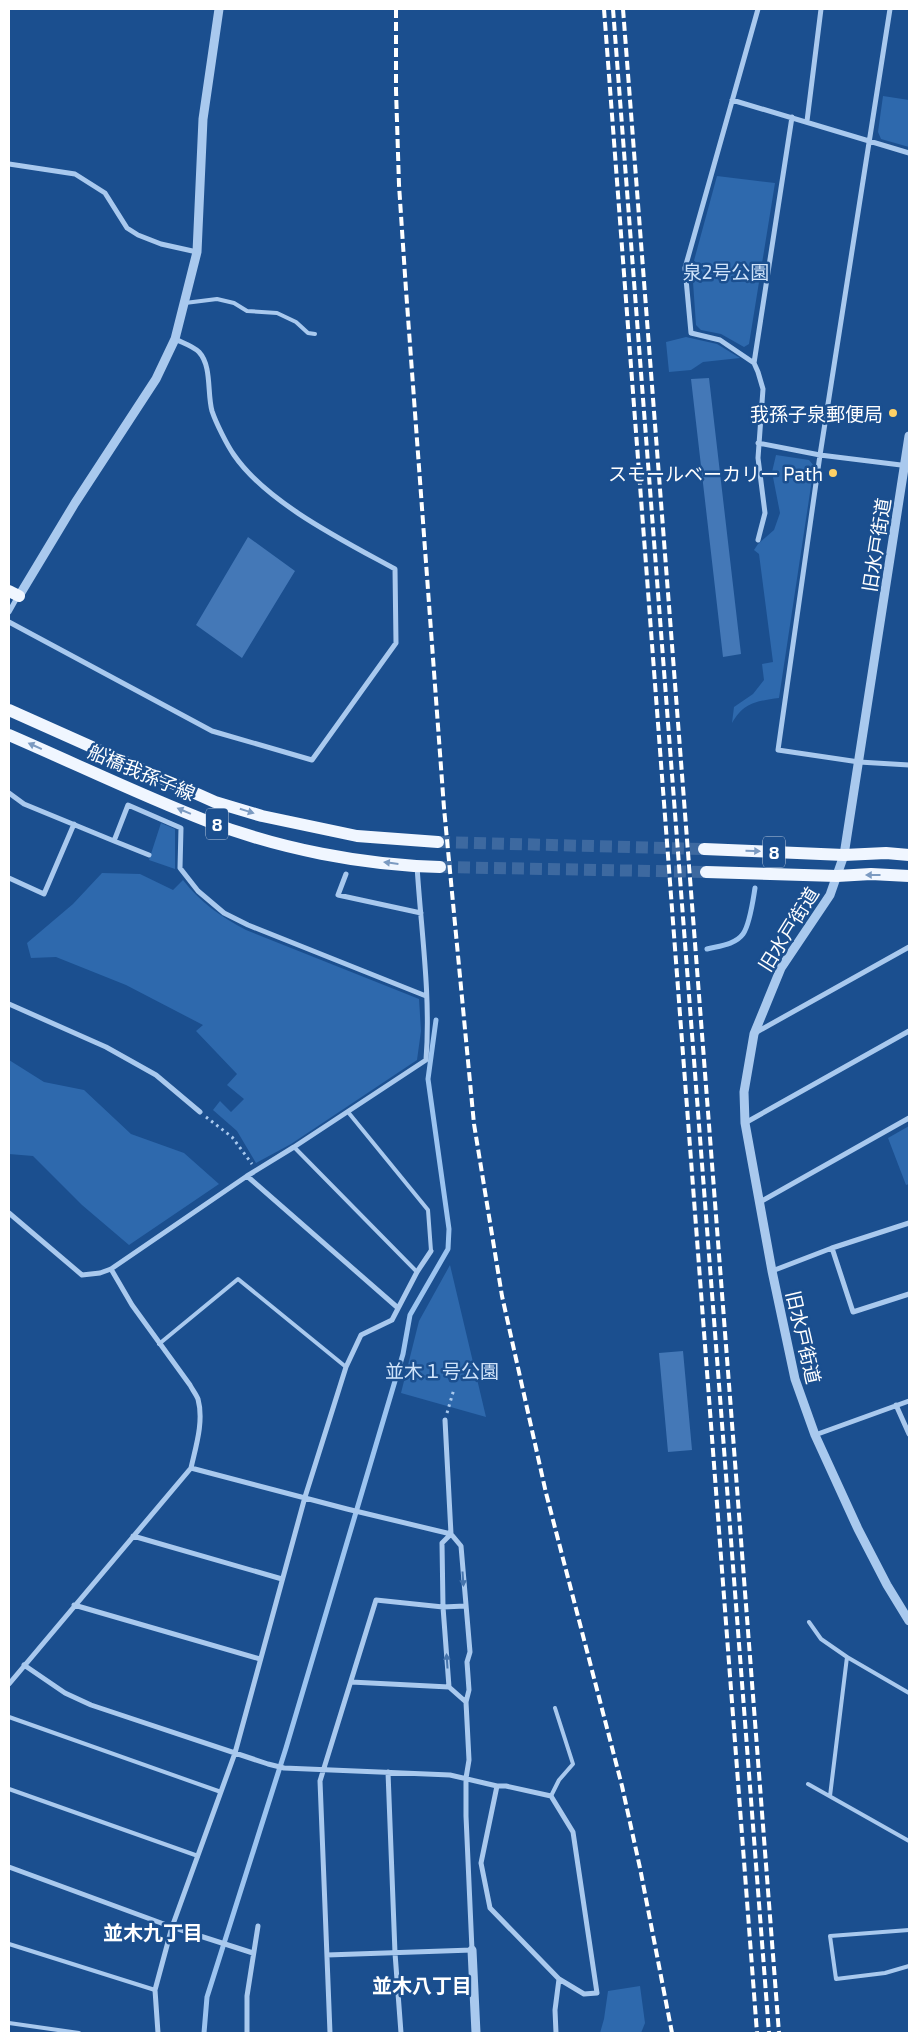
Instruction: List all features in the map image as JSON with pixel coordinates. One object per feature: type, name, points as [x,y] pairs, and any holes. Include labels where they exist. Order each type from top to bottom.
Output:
[{"type":"main road","name":"船橋我孫子線","points":[[9,710],[215,802],[262,816],[357,836],[416,842],[438,842]]},
{"type":"main road","name":"船橋我孫子線","points":[[9,734],[207,821],[256,837],[316,852],[417,866],[440,867]]},
{"type":"main road","name":"8","points":[[704,849],[844,855],[886,853],[909,855]]},
{"type":"main road","name":"8","points":[[706,872],[909,876]]},
{"type":"street","points":[[9,612],[14,593],[156,379],[175,339],[197,252],[203,119],[218,9]]},
{"type":"street","points":[[754,363],[720,340],[691,333],[685,268],[758,9]]},
{"type":"street","points":[[807,121],[821,9]]},
{"type":"street","points":[[890,9],[820,455],[778,750],[859,762],[909,765]]},
{"type":"street","points":[[732,100],[909,153]]},
{"type":"street","points":[[758,540],[765,513],[758,458],[763,390],[754,363],[792,117]]},
{"type":"street","points":[[9,164],[76,174],[105,193],[127,228],[138,235],[161,244],[197,252]]},
{"type":"street","points":[[9,622],[212,731],[312,760],[396,643],[394,569],[326,531],[263,488],[233,455],[212,411],[206,365],[199,352],[175,339]]},
{"type":"street","name":"旧水戸街道","points":[[909,436],[907,466],[844,855],[830,895],[780,968],[754,1034],[744,1092],[745,1123],[772,1271],[795,1379],[815,1435],[858,1529],[887,1585],[909,1621]]},
{"type":"street","points":[[758,443],[820,455],[907,466]]},
{"type":"street","points":[[114,841],[133,789]]},
{"type":"street","points":[[9,793],[24,804],[149,855]]},
{"type":"street","points":[[128,805],[181,828],[180,868],[198,891],[224,913],[248,925],[426,996]]},
{"type":"street","points":[[9,878],[44,894],[74,824]]},
{"type":"street","points":[[9,1213],[82,1275],[100,1273],[110,1269],[247,1176],[426,1060],[428,1036],[417,866]]},
{"type":"street","points":[[346,874],[338,895],[421,913]]},
{"type":"street","points":[[754,1034],[909,947]]},
{"type":"street","points":[[9,1004],[106,1047],[156,1075],[200,1112]]},
{"type":"street","points":[[745,1123],[909,1031]]},
{"type":"street","points":[[760,1202],[909,1118]]},
{"type":"street","points":[[247,1176],[398,1308]]},
{"type":"street","points":[[772,1271],[832,1248],[909,1223]]},
{"type":"street","points":[[832,1248],[853,1312],[909,1294]]},
{"type":"street","points":[[158,2033],[155,1990],[172,1927],[234,1753],[282,1578],[346,1367],[361,1335],[392,1320],[417,1272],[431,1252]]},
{"type":"street","points":[[9,1684],[191,1468],[198,1428],[198,1399],[132,1305],[110,1269]]},
{"type":"street","points":[[815,1435],[909,1401]]},
{"type":"street","points":[[896,1405],[909,1434]]},
{"type":"street","points":[[445,1420],[451,1534],[442,1543],[443,1607],[449,1687]]},
{"type":"street","points":[[191,1468],[451,1534],[461,1546],[470,1652],[467,1662],[469,1690],[466,1702],[470,1760],[466,1778],[466,1816],[476,2033]]},
{"type":"street","points":[[132,1536],[282,1578]]},
{"type":"street","points":[[330,2033],[320,1781],[376,1600],[443,1607],[465,1606]]},
{"type":"street","points":[[74,1605],[260,1659]]},
{"type":"street","points":[[24,1665],[65,1693],[91,1705],[284,1768],[450,1775],[551,1796],[573,1832],[597,1993],[584,1994],[559,1980],[490,1908],[480,1863],[497,1786]]},
{"type":"street","points":[[351,1682],[449,1687],[466,1702]]},
{"type":"street","points":[[388,1772],[401,2033]]},
{"type":"street","points":[[9,1867],[172,1927],[253,1953]]},
{"type":"street","points":[[247,2033],[246,1996],[258,1926]]},
{"type":"street","points":[[327,1956],[472,1950]]},
{"type":"street","points":[[556,2033],[555,2010],[559,1980]]},
{"type":"lane","points":[[185,304],[217,299],[234,304],[247,311],[278,313],[296,322],[308,333],[315,334]]},
{"type":"lane","points":[[348,1112],[428,1210],[431,1252]]},
{"type":"lane","points":[[294,1147],[417,1272]]},
{"type":"lane","points":[[159,1344],[238,1279],[346,1367]]},
{"type":"lane","points":[[809,1622],[821,1639],[847,1657],[909,1693]]},
{"type":"lane","points":[[830,1796],[847,1657]]},
{"type":"lane","points":[[551,1796],[559,1780],[572,1764],[555,1708]]},
{"type":"lane","points":[[9,1717],[221,1792]]},
{"type":"lane","points":[[808,1784],[909,1841]]},
{"type":"lane","points":[[9,1788],[198,1856]]},
{"type":"lane","points":[[909,1930],[830,1936],[836,1980],[885,1973],[909,1966]]},
{"type":"lane","points":[[9,1944],[155,1990]]},
{"type":"lane","points":[[9,2023],[79,2033]]},
{"type":"path","points":[[200,1112],[232,1137],[257,1170]]},
{"type":"path","points":[[445,1420],[454,1389]]},
{"type":"green space","points":[[883,96],[909,100],[909,147],[881,139],[878,132]]},
{"type":"green space","name":"泉2号公園","points":[[717,176],[775,183],[749,344],[744,347],[721,334],[701,330],[696,325],[692,268]]},
{"type":"green space","points":[[686,337],[717,344],[740,358],[703,362],[691,370],[669,372],[666,342]]},
{"type":"green space","points":[[776,455],[809,460],[814,466],[779,698],[764,700],[746,707],[732,723],[734,707],[753,694],[764,680],[762,664],[773,662],[759,554],[754,550],[774,530],[780,513],[772,472]]},
{"type":"green space","points":[[161,823],[175,829],[175,869],[149,860]]},
{"type":"green space","points":[[102,873],[140,874],[173,890],[183,880],[196,895],[212,908],[246,930],[419,999],[421,1031],[417,1060],[291,1144],[256,1163],[237,1131],[213,1110],[220,1101],[231,1112],[244,1099],[227,1085],[237,1074],[196,1031],[203,1025],[126,985],[56,957],[31,958],[27,943],[73,904]]},
{"type":"green space","points":[[9,1060],[44,1082],[84,1090],[131,1134],[184,1153],[219,1184],[129,1245],[82,1205],[33,1156],[9,1154]]},
{"type":"green space","points":[[909,1126],[909,1184],[906,1185],[888,1138]]},
{"type":"green space","name":"並木１号公園","points":[[450,1265],[486,1417],[401,1393],[419,1321]]},
{"type":"green space","points":[[640,1986],[645,2023],[641,2033],[600,2033],[608,1991]]},
{"type":"building","points":[[709,378],[741,654],[723,657],[691,379]]},
{"type":"building","points":[[248,537],[295,571],[242,658],[196,625]]},
{"type":"building","points":[[683,1351],[692,1450],[668,1452],[659,1353]]},
{"type":"waterway","points":[[707,949],[731,943],[740,938],[749,918],[755,888]]},
{"type":"waterway","points":[[204,2033],[207,1997],[286,1748],[403,1354],[410,1315],[448,1249],[449,1229],[428,1079],[436,1020]]},
{"type":"tunnel","points":[[438,842],[704,849]]},
{"type":"tunnel","points":[[440,867],[706,872]]},
{"type":"railway","points":[[396,9],[399,185],[406,290],[444,808],[474,1124],[502,1296],[546,1493],[622,1786],[672,2033]]},
{"type":"railway","points":[[604,9],[757,2033]]},
{"type":"railway","points":[[613,9],[769,2033]]},
{"type":"railway","points":[[623,9],[779,2033]]},
{"type":"place","name":"我孫子泉郵便局","points":[[893,413]]},
{"type":"place","name":"スモールベーカリー Path","points":[[833,473]]},
{"type":"district","name":"並木九丁目","points":[[153,1932]]},
{"type":"district","name":"並木八丁目","points":[[422,1985]]}]
